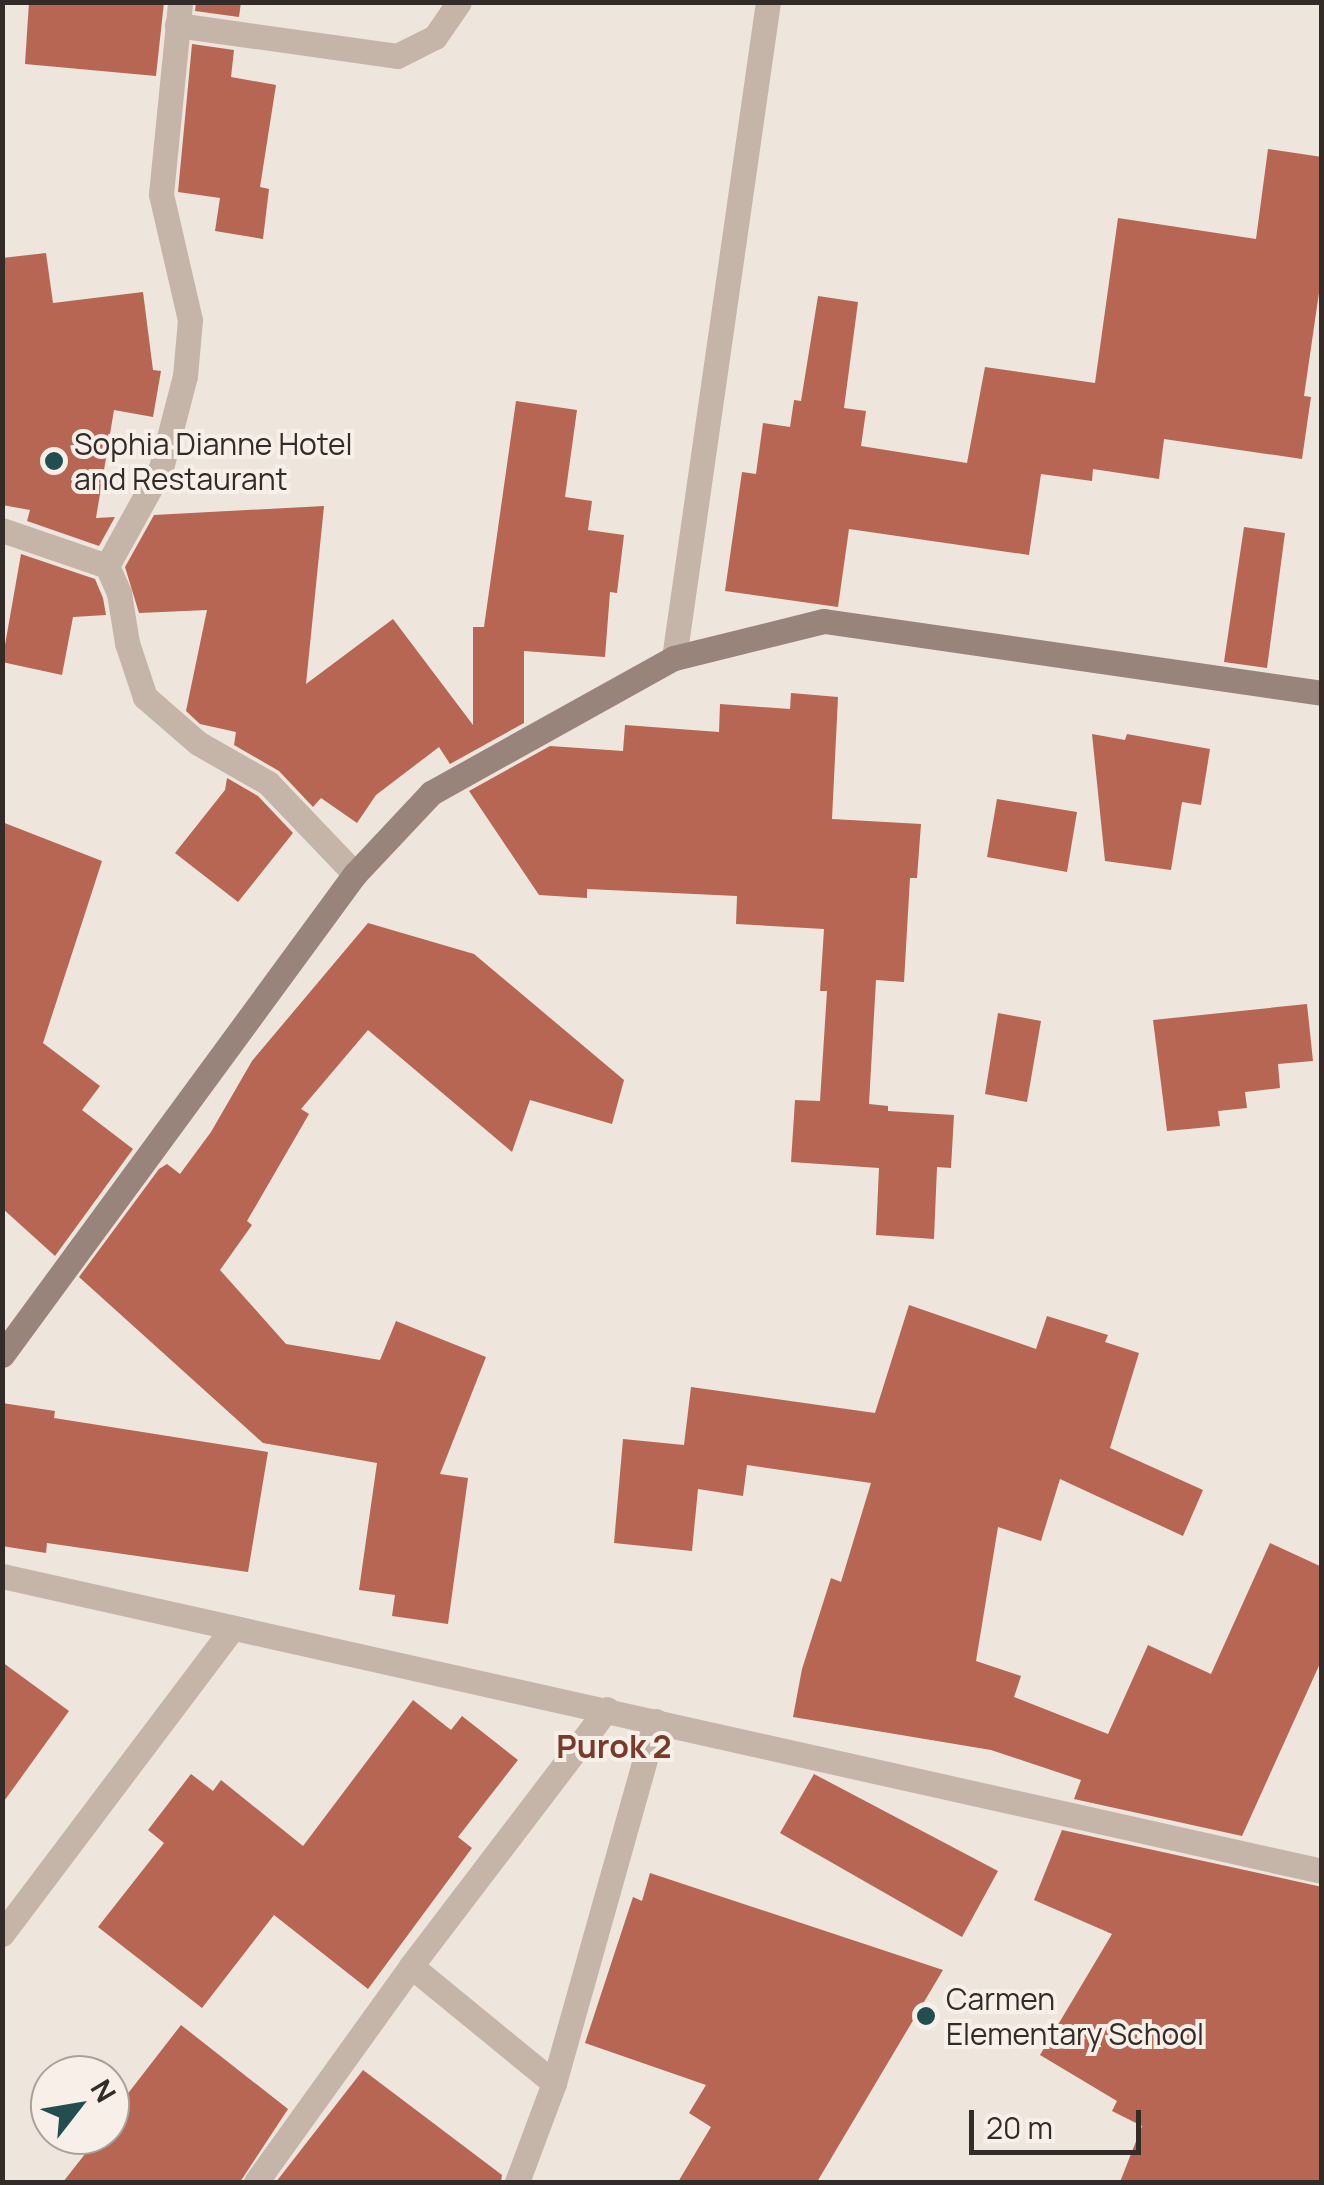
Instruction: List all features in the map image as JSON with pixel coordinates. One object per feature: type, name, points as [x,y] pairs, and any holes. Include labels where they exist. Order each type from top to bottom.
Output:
[{"type":"street","points":[[106,566],[162,468],[185,376],[190,320],[161,194],[178,14],[397,56],[435,36],[459,2]]},
{"type":"street","points":[[674,658],[768,2]]},
{"type":"street","points":[[2,530],[106,566],[119,594],[127,644],[144,697],[198,743],[268,783],[355,874]]},
{"type":"street","points":[[2,1355],[355,874],[431,793],[674,658],[824,621],[1322,693]]},
{"type":"street","points":[[2,1576],[1322,1871]]},
{"type":"street","points":[[2,1934],[232,1630]]},
{"type":"street","points":[[256,2182],[411,1966],[607,1710]]},
{"type":"street","points":[[517,2182],[554,2083],[656,1721]]},
{"type":"street","points":[[411,1966],[554,2083]]},
{"type":"building","points":[[29,2],[164,2],[156,76],[25,64]]},
{"type":"building","points":[[196,2],[241,2],[239,17],[195,11]]},
{"type":"building","points":[[192,44],[234,50],[231,77],[276,85],[260,187],[269,189],[263,239],[215,231],[220,198],[178,192]]},
{"type":"building","points":[[1268,149],[1322,157],[1322,272],[1304,396],[1311,397],[1302,459],[1164,439],[1159,479],[1093,469],[1092,481],[1041,474],[1029,555],[849,529],[838,607],[725,591],[742,472],[756,474],[763,423],[790,427],[794,400],[801,401],[818,296],[858,302],[844,408],[866,411],[861,446],[967,463],[985,367],[1095,383],[1118,218],[1256,239]]},
{"type":"building","name":"Sophia Dianne Hotel and Restaurant","points":[[46,253],[53,303],[143,292],[153,370],[161,371],[153,417],[114,410],[96,518],[115,517],[99,546],[27,521],[30,510],[2,505],[2,258]]},
{"type":"building","points":[[516,401],[577,410],[565,497],[592,501],[588,530],[624,535],[617,593],[610,592],[605,657],[524,651],[524,723],[450,764],[439,747],[376,795],[357,823],[321,798],[313,807],[279,771],[234,745],[236,732],[200,724],[186,711],[207,610],[139,613],[125,567],[154,515],[324,506],[306,684],[393,619],[473,725],[473,627],[484,627]]},
{"type":"building","points":[[1244,527],[1285,533],[1267,668],[1224,662]]},
{"type":"building","points":[[21,554],[95,579],[103,598],[106,615],[73,617],[62,675],[2,662]]},
{"type":"building","points":[[791,693],[838,697],[832,819],[921,824],[917,878],[910,878],[904,982],[876,980],[869,1104],[888,1106],[888,1111],[954,1115],[951,1168],[937,1167],[934,1239],[876,1235],[879,1168],[791,1162],[795,1100],[820,1101],[827,991],[820,991],[824,929],[736,924],[737,896],[587,889],[587,898],[539,895],[469,791],[550,746],[623,751],[625,725],[719,732],[720,704],[790,709]]},
{"type":"building","points":[[1092,734],[1125,740],[1127,734],[1210,749],[1201,805],[1182,802],[1171,870],[1105,861]]},
{"type":"building","points":[[227,778],[258,796],[293,833],[238,902],[175,853],[225,790]]},
{"type":"building","points":[[997,799],[1077,812],[1067,872],[987,857]]},
{"type":"building","points":[[2,822],[102,861],[43,1043],[100,1086],[82,1110],[133,1149],[55,1256],[2,1208]]},
{"type":"building","points":[[368,923],[474,954],[624,1080],[612,1124],[530,1100],[512,1152],[368,1030],[301,1109],[309,1114],[247,1221],[252,1225],[220,1270],[286,1344],[380,1360],[396,1321],[486,1357],[440,1474],[468,1478],[448,1624],[392,1616],[395,1595],[359,1590],[377,1463],[263,1443],[79,1277],[159,1169],[167,1164],[180,1174],[211,1132],[252,1061]]},
{"type":"building","points":[[1307,1004],[1313,1061],[1278,1064],[1280,1088],[1245,1092],[1247,1108],[1218,1111],[1220,1126],[1167,1131],[1153,1020]]},
{"type":"building","points":[[998,1013],[1041,1021],[1027,1102],[985,1094]]},
{"type":"building","points":[[909,1305],[1036,1349],[1047,1316],[1108,1335],[1105,1342],[1139,1353],[1110,1448],[1203,1490],[1183,1536],[1060,1479],[1041,1541],[998,1527],[976,1661],[1021,1676],[1014,1697],[1108,1734],[1148,1645],[1211,1674],[1270,1543],[1322,1567],[1322,1659],[1242,1836],[1074,1799],[1081,1780],[991,1750],[793,1717],[802,1669],[831,1578],[841,1582],[871,1483],[747,1465],[743,1496],[698,1489],[692,1551],[614,1543],[623,1439],[684,1445],[691,1387],[875,1413]]},
{"type":"building","points":[[2,1403],[55,1411],[54,1418],[268,1452],[248,1572],[47,1543],[46,1553],[2,1546]]},
{"type":"building","points":[[2,1662],[69,1711],[2,1804]]},
{"type":"building","points":[[413,1700],[451,1730],[462,1716],[518,1760],[458,1837],[472,1848],[368,1989],[274,1915],[202,2008],[98,1927],[164,1843],[148,1830],[191,1774],[213,1791],[221,1780],[303,1846]]},
{"type":"building","points":[[814,1774],[998,1871],[962,1937],[780,1833]]},
{"type":"building","points":[[1062,1830],[1322,1887],[1322,2182],[1120,2182],[1142,2126],[1112,2111],[1117,2101],[1040,2055],[1112,1934],[1034,1900]]},
{"type":"building","points":[[650,1873],[943,1970],[817,2182],[678,2182],[711,2127],[689,2113],[706,2085],[585,2043],[633,1897],[642,1901]]},
{"type":"building","points":[[181,2025],[288,2109],[240,2182],[63,2182],[84,2155],[130,2155],[130,2091]]},
{"type":"building","points":[[363,2070],[502,2175],[501,2182],[276,2182]]},
{"type":"place","name":"Sophia Dianne Hotel and Restaurant","points":[[54,461]]},
{"type":"place","name":"Carmen Elementary School","points":[[926,2016]]},
{"type":"district","name":"Purok 2","points":[[614,1746]]}]
